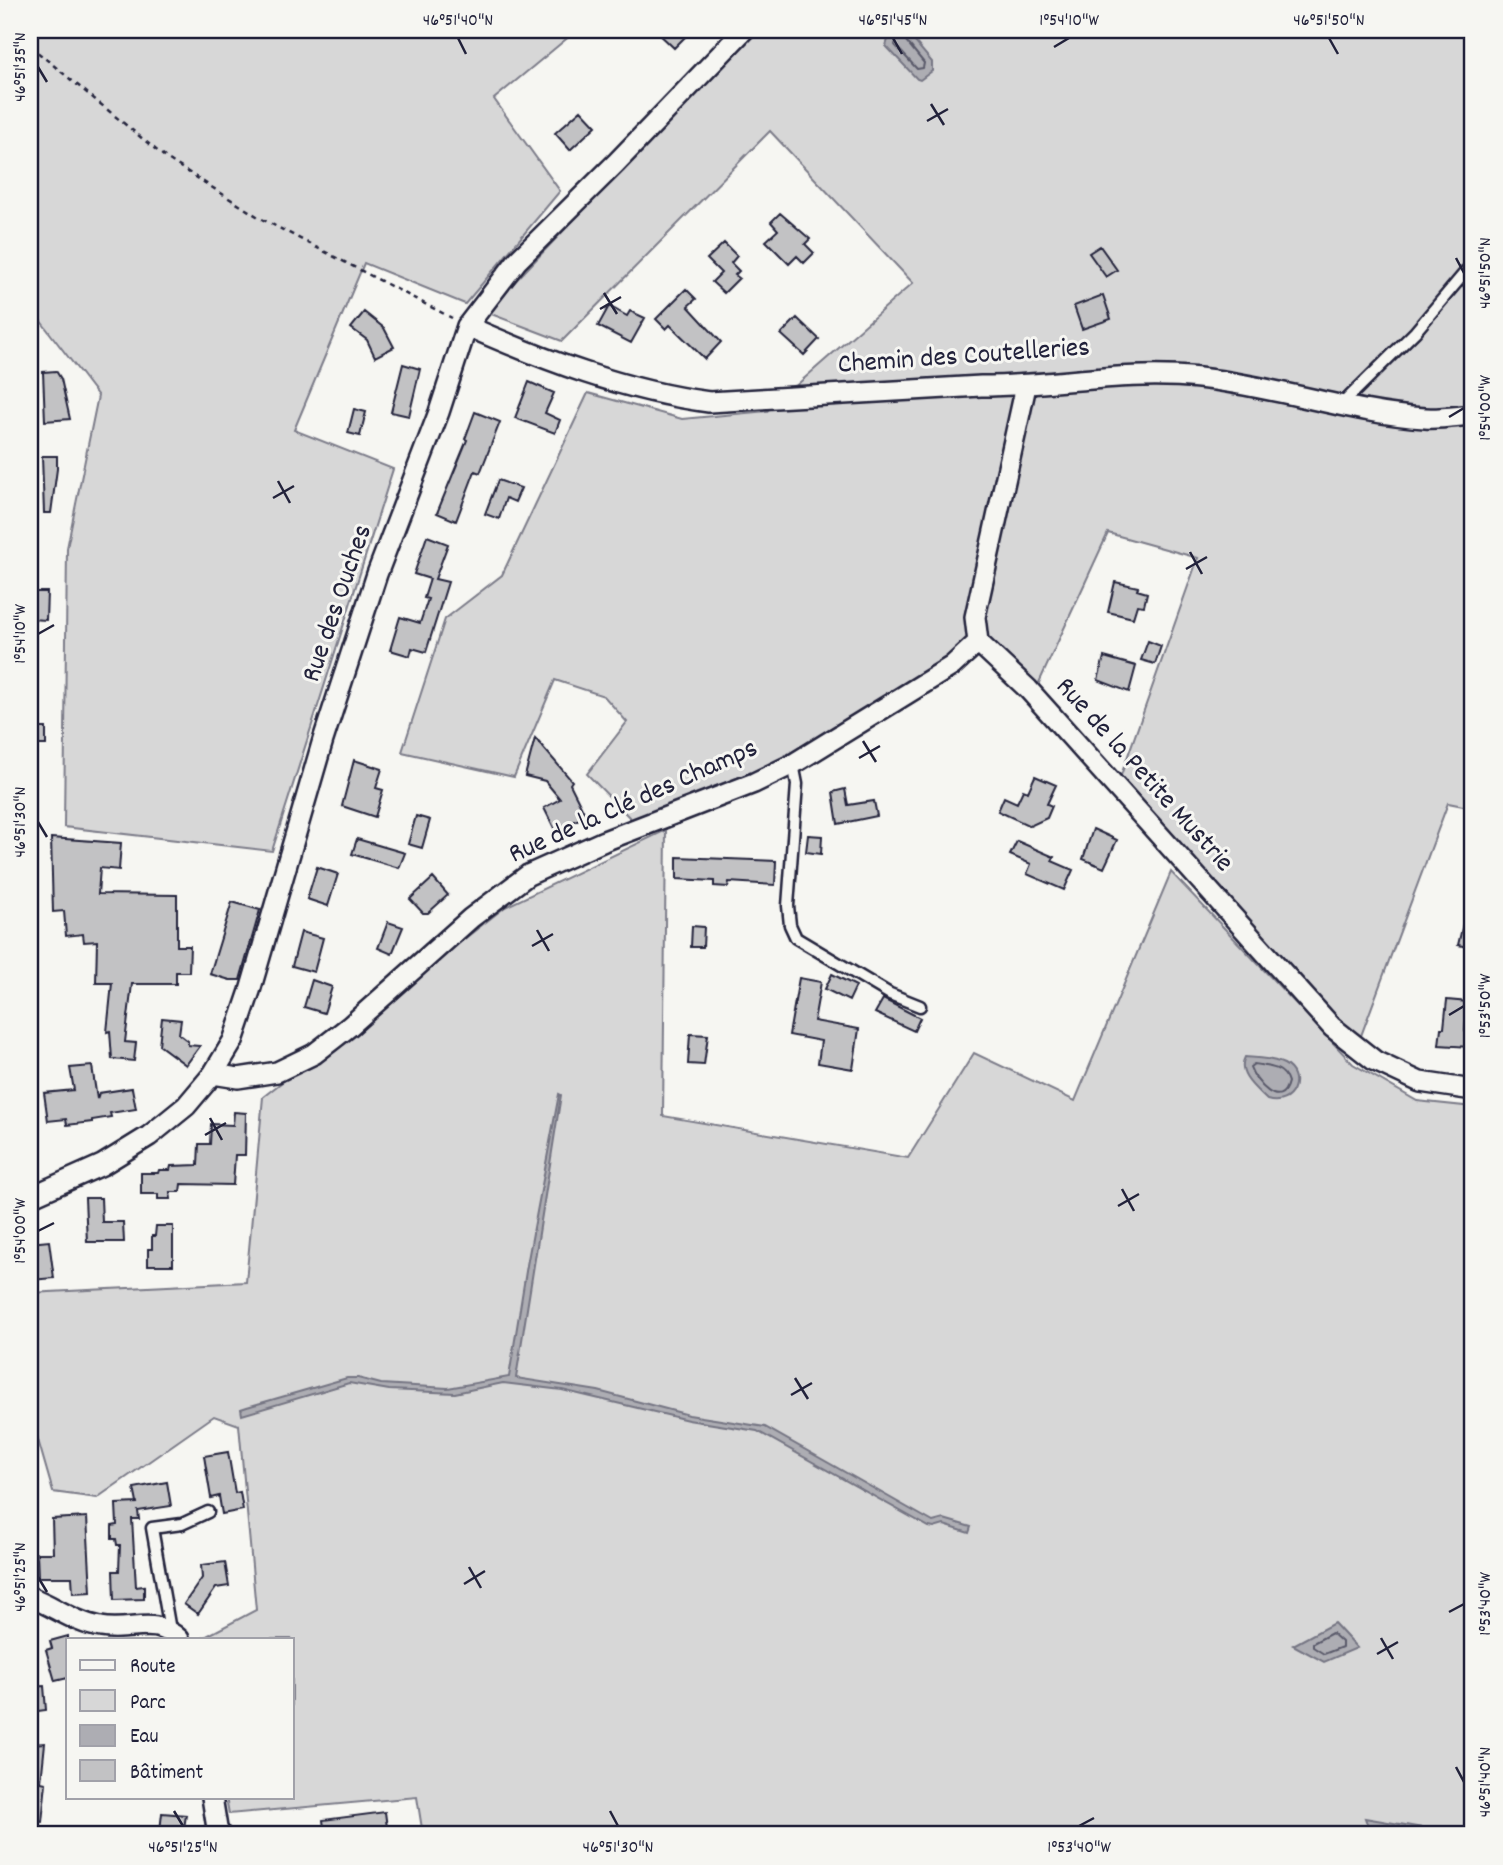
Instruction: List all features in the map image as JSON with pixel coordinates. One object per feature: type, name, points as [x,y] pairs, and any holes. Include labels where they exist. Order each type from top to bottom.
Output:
[{"type":"street","name":"Rue des Ouches","points":[[30,1197],[102,1165],[149,1136],[186,1106],[213,1074],[233,1041],[250,991],[323,740],[373,587],[439,412],[467,326],[517,261],[744,30]]},
{"type":"street","name":"Chemin des Coutelleries","points":[[467,326],[557,363],[608,380],[685,399],[709,402],[981,386],[1026,386],[1065,380],[1170,375],[1246,385],[1384,414],[1428,418],[1473,415]]},
{"type":"street","points":[[978,642],[975,617],[1026,386]]},
{"type":"street","name":"Rue de la Clé des Champs","points":[[213,1074],[238,1078],[277,1072],[313,1054],[350,1026],[471,918],[528,875],[604,841],[754,783],[793,764],[952,666],[978,642]]},
{"type":"street","name":"Rue de la Petite Mustrie","points":[[978,642],[1028,689],[1332,1027],[1376,1061],[1420,1082],[1473,1090]]},
{"type":"street","points":[[30,1597],[52,1606],[80,1623],[120,1628],[152,1625],[175,1635]]},
{"type":"street","points":[[212,1798],[220,1835]]},
{"type":"lane","points":[[1342,404],[1415,332],[1473,263]]},
{"type":"lane","points":[[793,764],[797,784],[788,906],[790,925],[796,938],[890,994],[920,1006]]},
{"type":"lane","points":[[175,1635],[152,1528],[182,1524],[208,1512]]},
{"type":"path","points":[[30,46],[166,159],[260,218],[467,326]]},
{"type":"green space","points":[[30,30],[577,30],[494,99],[560,191],[465,304],[364,263],[294,430],[393,469],[272,851],[64,827],[67,548],[98,396],[30,307]]},
{"type":"green space","points":[[755,30],[1473,30],[1473,808],[1448,803],[1359,1041],[1120,778],[1198,558],[1108,533],[1038,685],[968,651],[801,754],[632,820],[587,774],[627,722],[604,696],[555,680],[514,777],[402,752],[445,619],[502,575],[588,393],[682,419],[767,411],[913,283],[770,131],[562,341],[486,312]]},
{"type":"green space","points":[[666,830],[663,1116],[908,1158],[974,1053],[1075,1101],[1171,872],[1353,1064],[1417,1101],[1473,1107],[1473,1835],[423,1835],[417,1797],[229,1814],[226,1798],[294,1798],[294,1638],[203,1638],[256,1610],[239,1425],[214,1416],[97,1498],[53,1492],[30,1412],[30,1293],[246,1282],[263,1097],[505,907]]},
{"type":"water","points":[[905,30],[932,62],[932,71],[920,80],[886,46],[890,33]]},
{"type":"water","points":[[1245,1057],[1284,1064],[1291,1069],[1294,1076],[1294,1090],[1284,1099],[1267,1100],[1245,1075]]},
{"type":"water","points":[[559,1094],[561,1095],[516,1378],[598,1391],[689,1415],[765,1427],[933,1522],[944,1519],[971,1527],[969,1533],[944,1525],[929,1527],[757,1431],[688,1420],[562,1390],[503,1383],[455,1393],[389,1390],[349,1383],[242,1415],[241,1409],[347,1378],[381,1384],[448,1388],[509,1377]]},
{"type":"water","points":[[1334,1623],[1357,1648],[1324,1662],[1293,1645]]},
{"type":"water","points":[[1365,1818],[1463,1835],[1371,1835]]},
{"type":"building","points":[[655,30],[692,30],[674,48]]},
{"type":"building","points":[[581,110],[596,126],[570,150],[555,133]]},
{"type":"building","points":[[780,213],[810,239],[805,244],[814,253],[804,263],[797,256],[789,264],[766,241],[778,230],[771,222]]},
{"type":"building","points":[[724,243],[737,256],[731,263],[739,271],[735,275],[739,278],[724,293],[712,282],[721,273],[707,259]]},
{"type":"building","points":[[1100,246],[1117,270],[1106,277],[1089,253]]},
{"type":"building","points":[[686,289],[696,299],[688,306],[721,342],[705,359],[670,325],[666,329],[656,319]]},
{"type":"building","points":[[1103,295],[1111,319],[1082,329],[1074,306]]},
{"type":"building","points":[[609,306],[627,316],[630,311],[645,318],[631,343],[598,326]]},
{"type":"building","points":[[364,312],[384,328],[394,347],[375,357],[367,340],[351,328]]},
{"type":"building","points":[[797,318],[819,339],[804,355],[781,334]]},
{"type":"building","points":[[403,364],[420,369],[409,416],[391,412]]},
{"type":"building","points":[[56,371],[61,379],[70,419],[45,421],[43,372]]},
{"type":"building","points":[[529,382],[554,393],[545,413],[560,420],[555,433],[515,418]]},
{"type":"building","points":[[354,409],[366,412],[360,436],[348,433]]},
{"type":"building","points":[[475,412],[500,422],[480,473],[475,471],[456,521],[437,513],[467,440],[465,439]]},
{"type":"building","points":[[42,456],[57,456],[51,513],[44,513]]},
{"type":"building","points":[[498,480],[521,488],[515,502],[506,498],[499,519],[485,514]]},
{"type":"building","points":[[427,536],[448,544],[435,579],[448,582],[426,652],[412,648],[410,656],[390,650],[400,617],[420,623],[428,599],[424,598],[430,579],[414,574]]},
{"type":"building","points":[[1115,582],[1138,587],[1137,590],[1147,593],[1144,606],[1137,605],[1133,618],[1108,612]]},
{"type":"building","points":[[30,592],[47,592],[46,620],[30,619]]},
{"type":"building","points":[[1148,641],[1161,646],[1155,664],[1141,660]]},
{"type":"building","points":[[1104,657],[1136,666],[1129,692],[1098,680]]},
{"type":"building","points":[[30,728],[46,728],[46,745],[30,745]]},
{"type":"building","points":[[535,738],[572,781],[570,784],[586,816],[555,830],[544,808],[560,799],[545,781],[525,776]]},
{"type":"building","points":[[354,760],[382,769],[376,788],[383,790],[375,817],[342,806]]},
{"type":"building","points":[[1035,776],[1056,785],[1047,804],[1052,806],[1047,818],[1030,826],[998,811],[1004,797],[1017,803],[1023,790],[1028,792]]},
{"type":"building","points":[[845,789],[848,805],[874,801],[877,816],[838,824],[833,792]]},
{"type":"building","points":[[416,816],[430,820],[422,848],[408,844]]},
{"type":"building","points":[[1093,829],[1117,840],[1104,868],[1083,859]]},
{"type":"building","points":[[808,835],[822,836],[821,854],[806,852]]},
{"type":"building","points":[[51,838],[121,843],[119,870],[100,868],[98,894],[177,895],[177,946],[190,946],[189,972],[176,972],[176,984],[132,984],[125,1042],[136,1043],[134,1061],[112,1059],[110,1031],[107,1032],[112,983],[96,983],[97,941],[84,942],[83,934],[66,936],[64,911],[53,912]]},
{"type":"building","points":[[357,839],[405,853],[399,868],[352,854]]},
{"type":"building","points":[[1017,841],[1054,857],[1052,861],[1073,870],[1064,890],[1027,874],[1031,864],[1010,855]]},
{"type":"building","points":[[677,857],[776,861],[775,885],[729,882],[728,887],[714,886],[714,881],[677,879]]},
{"type":"building","points":[[317,867],[338,874],[328,906],[307,899]]},
{"type":"building","points":[[433,878],[448,895],[428,913],[423,913],[410,899]]},
{"type":"building","points":[[232,902],[260,910],[240,980],[210,974]]},
{"type":"building","points":[[1468,903],[1473,903],[1473,948],[1458,945]]},
{"type":"building","points":[[388,922],[403,927],[392,954],[378,948]]},
{"type":"building","points":[[692,926],[704,927],[703,947],[691,947]]},
{"type":"building","points":[[301,932],[323,938],[314,972],[292,966]]},
{"type":"building","points":[[832,974],[856,986],[849,1001],[825,989]]},
{"type":"building","points":[[799,978],[821,982],[814,1021],[859,1029],[853,1069],[818,1063],[821,1041],[789,1035]]},
{"type":"building","points":[[312,980],[332,987],[324,1013],[304,1007]]},
{"type":"building","points":[[883,999],[920,1018],[914,1031],[875,1013]]},
{"type":"building","points":[[1447,1000],[1468,1002],[1465,1031],[1471,1032],[1470,1047],[1439,1045]]},
{"type":"building","points":[[162,1018],[181,1020],[179,1034],[188,1041],[188,1045],[200,1046],[186,1065],[159,1045]]},
{"type":"building","points":[[690,1034],[708,1035],[704,1065],[688,1064]]},
{"type":"building","points":[[92,1066],[97,1099],[99,1093],[132,1088],[136,1109],[110,1113],[111,1117],[92,1122],[67,1125],[66,1119],[48,1121],[44,1093],[74,1090],[70,1068]]},
{"type":"building","points":[[234,1112],[246,1113],[245,1155],[235,1155],[233,1185],[181,1184],[180,1192],[170,1192],[171,1199],[158,1199],[158,1194],[141,1194],[141,1173],[158,1173],[159,1170],[170,1170],[171,1166],[198,1165],[199,1144],[210,1144],[211,1124],[233,1125]]},
{"type":"building","points":[[85,1198],[101,1198],[102,1222],[123,1222],[124,1242],[87,1242]]},
{"type":"building","points":[[156,1226],[173,1226],[173,1265],[148,1265],[148,1249],[152,1249],[152,1236],[155,1236]]},
{"type":"building","points":[[49,1241],[54,1278],[31,1280],[30,1243]]},
{"type":"building","points":[[228,1452],[235,1493],[240,1492],[243,1510],[222,1514],[219,1496],[211,1498],[204,1456]]},
{"type":"building","points":[[167,1482],[171,1506],[138,1511],[139,1519],[132,1519],[136,1587],[144,1586],[144,1599],[114,1600],[113,1571],[119,1571],[120,1545],[117,1545],[116,1539],[112,1539],[112,1526],[117,1525],[116,1504],[137,1503],[134,1488]]},
{"type":"building","points":[[87,1517],[91,1592],[73,1593],[72,1577],[38,1577],[37,1553],[53,1553],[52,1519]]},
{"type":"building","points":[[225,1562],[229,1586],[216,1588],[198,1614],[184,1604],[202,1578],[201,1565]]},
{"type":"building","points":[[68,1636],[66,1678],[55,1681],[46,1650],[52,1648],[50,1641]]},
{"type":"building","points":[[44,1686],[46,1710],[30,1712],[30,1687]]},
{"type":"building","points":[[45,1743],[41,1782],[46,1783],[42,1822],[30,1821],[30,1744]]},
{"type":"building","points":[[385,1812],[388,1835],[325,1835],[323,1820]]},
{"type":"building","points":[[162,1813],[186,1815],[183,1835],[163,1835],[164,1831],[160,1831]]}]
